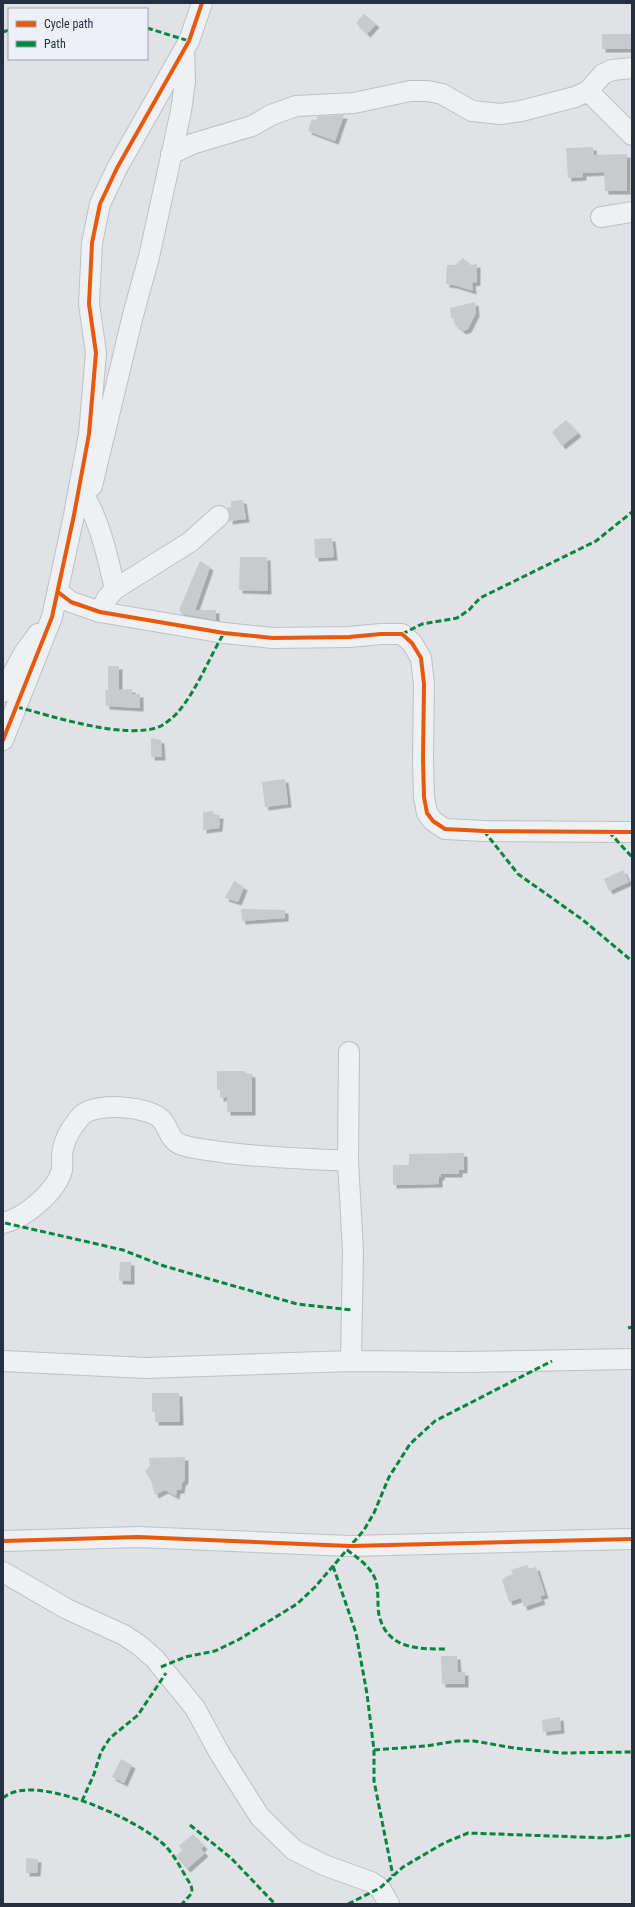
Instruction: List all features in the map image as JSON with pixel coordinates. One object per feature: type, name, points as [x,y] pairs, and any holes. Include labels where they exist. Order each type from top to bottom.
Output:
[{"type":"street","points":[[114,590],[103,544],[84,494],[96,353],[89,304],[92,243],[100,204],[117,168],[184,51],[202,3]]},
{"type":"street","points":[[3,692],[24,653],[52,617],[65,597],[84,494],[149,257],[184,92],[184,51]]},
{"type":"street","points":[[171,154],[192,144],[252,126],[271,115],[296,106],[354,103],[410,91],[428,91],[442,94],[472,111],[500,114],[540,106],[588,91],[603,74],[612,70],[632,68]]},
{"type":"street","points":[[588,91],[632,135]]},
{"type":"street","points":[[601,217],[632,212]]},
{"type":"street","points":[[100,612],[107,598],[114,590],[190,542],[219,516]]},
{"type":"street","points":[[65,597],[100,612],[224,633],[273,638],[349,637],[380,634],[402,634],[412,642],[421,658],[424,684],[424,797],[427,813],[433,821],[446,829],[484,832],[632,832]]},
{"type":"street","points":[[3,740],[52,617]]},
{"type":"street","points":[[349,1052],[348,1161],[353,1251],[351,1361]]},
{"type":"street","points":[[3,1223],[24,1214],[57,1183],[62,1169],[62,1149],[72,1128],[83,1114],[100,1107],[121,1107],[146,1111],[162,1120],[169,1136],[181,1145],[249,1156],[348,1161]]},
{"type":"street","points":[[3,1361],[153,1368],[351,1361],[448,1362],[632,1359]]},
{"type":"street","points":[[3,1542],[138,1537],[350,1546],[632,1539]]},
{"type":"street","points":[[3,1572],[67,1609],[124,1635],[139,1645],[155,1659],[195,1708],[220,1754],[260,1817],[294,1850],[324,1864],[370,1882],[380,1888],[389,1904]]},
{"type":"building","points":[[364,14],[376,24],[367,34],[356,23]]},
{"type":"building","points":[[602,34],[632,34],[632,49],[602,49]]},
{"type":"building","points":[[344,115],[335,141],[308,131],[312,119],[316,121],[318,116]]},
{"type":"building","points":[[593,147],[594,155],[627,154],[627,191],[605,191],[604,172],[583,173],[583,177],[568,178],[566,148]]},
{"type":"building","points":[[463,258],[471,265],[477,264],[477,282],[472,283],[473,291],[446,284],[447,265],[455,265]]},
{"type":"building","points":[[475,302],[476,313],[468,329],[463,331],[455,325],[454,319],[451,318],[450,308]]},
{"type":"building","points":[[566,420],[578,433],[562,446],[552,432]]},
{"type":"building","points":[[243,500],[246,519],[229,521],[230,514],[227,508],[231,507],[231,501]]},
{"type":"building","points":[[332,538],[334,557],[315,558],[314,539]]},
{"type":"building","points":[[240,557],[267,557],[268,591],[239,590]]},
{"type":"building","points":[[200,561],[210,567],[195,610],[216,610],[216,620],[182,614],[179,610]]},
{"type":"building","points":[[108,666],[119,666],[119,690],[132,689],[132,694],[140,694],[140,708],[106,706],[105,690],[108,690]]},
{"type":"building","points":[[151,738],[161,740],[162,757],[151,757]]},
{"type":"building","points":[[285,779],[288,804],[265,807],[262,782]]},
{"type":"building","points":[[213,811],[214,815],[220,815],[219,828],[203,830],[203,812]]},
{"type":"building","points":[[623,870],[629,882],[609,891],[604,879]]},
{"type":"building","points":[[234,881],[244,887],[238,902],[225,898]]},
{"type":"building","points":[[241,909],[285,910],[285,918],[242,921]]},
{"type":"building","points":[[217,1071],[245,1071],[245,1073],[252,1074],[252,1112],[227,1112],[227,1097],[220,1098],[220,1090],[217,1090]]},
{"type":"building","points":[[464,1153],[464,1170],[459,1170],[459,1174],[441,1174],[441,1177],[439,1177],[439,1184],[393,1185],[393,1165],[409,1165],[409,1154]]},
{"type":"building","points":[[120,1262],[131,1262],[131,1281],[119,1281]]},
{"type":"building","points":[[152,1393],[179,1393],[180,1422],[155,1422],[155,1412],[152,1412]]},
{"type":"building","points":[[185,1457],[185,1480],[182,1483],[181,1490],[177,1490],[176,1496],[165,1490],[155,1495],[151,1481],[145,1471],[150,1466],[149,1458]]},
{"type":"building","points":[[527,1565],[529,1569],[536,1567],[545,1595],[540,1596],[542,1601],[524,1607],[521,1598],[509,1602],[502,1580],[513,1574],[511,1570]]},
{"type":"building","points":[[441,1656],[457,1656],[458,1672],[465,1672],[465,1684],[442,1684]]},
{"type":"building","points":[[560,1717],[561,1730],[543,1732],[542,1720]]},
{"type":"building","points":[[121,1759],[132,1765],[124,1783],[112,1777]]},
{"type":"building","points":[[193,1834],[204,1846],[201,1849],[205,1853],[187,1869],[176,1856],[182,1850],[179,1846]]},
{"type":"building","points":[[26,1858],[38,1859],[37,1873],[26,1873]]},
{"type":"marked path","points":[[148,28],[189,41]]},
{"type":"marked path","points":[[3,32],[8,30]]},
{"type":"marked path","points":[[402,634],[422,624],[457,618],[469,610],[480,598],[596,541],[632,512]]},
{"type":"marked path","points":[[17,707],[89,726],[110,729],[129,731],[146,730],[161,726],[168,722],[185,703],[197,684],[224,633]]},
{"type":"marked path","points":[[484,831],[518,874],[583,920],[632,961]]},
{"type":"marked path","points":[[609,832],[632,857]]},
{"type":"marked path","points":[[5,1223],[123,1250],[164,1266],[297,1304],[352,1310]]},
{"type":"marked path","points":[[628,1328],[632,1327]]},
{"type":"marked path","points":[[161,1667],[185,1657],[215,1651],[238,1640],[297,1604],[315,1587],[364,1530],[374,1513],[389,1477],[410,1444],[435,1421],[552,1361]]},
{"type":"marked path","points":[[347,1550],[364,1563],[374,1576],[377,1585],[379,1615],[383,1626],[389,1635],[396,1641],[405,1645],[446,1649]]},
{"type":"marked path","points":[[333,1566],[356,1633],[367,1694],[374,1750],[374,1781],[393,1876]]},
{"type":"marked path","points":[[82,1801],[94,1774],[101,1752],[110,1738],[138,1715],[166,1673]]},
{"type":"marked path","points":[[374,1750],[426,1746],[457,1741],[474,1741],[514,1748],[562,1753],[632,1752]]},
{"type":"marked path","points":[[3,1798],[17,1791],[37,1790],[59,1794],[84,1801],[148,1832],[169,1850],[192,1888],[192,1893],[182,1904]]},
{"type":"marked path","points":[[190,1825],[231,1858],[275,1904]]},
{"type":"marked path","points":[[348,1904],[380,1888],[403,1867],[444,1843],[468,1833],[607,1838],[632,1835]]},
{"type":"cycle path","points":[[3,740],[52,617],[74,515],[89,434],[96,353],[89,304],[92,243],[100,204],[117,168],[189,41],[202,3]]},
{"type":"cycle path","points":[[58,592],[71,602],[100,612],[224,633],[273,638],[349,637],[402,634],[412,643],[421,658],[424,684],[424,797],[427,813],[433,821],[445,829],[484,831],[632,832]]},
{"type":"cycle path","points":[[3,1541],[138,1537],[350,1546],[632,1539]]}]
